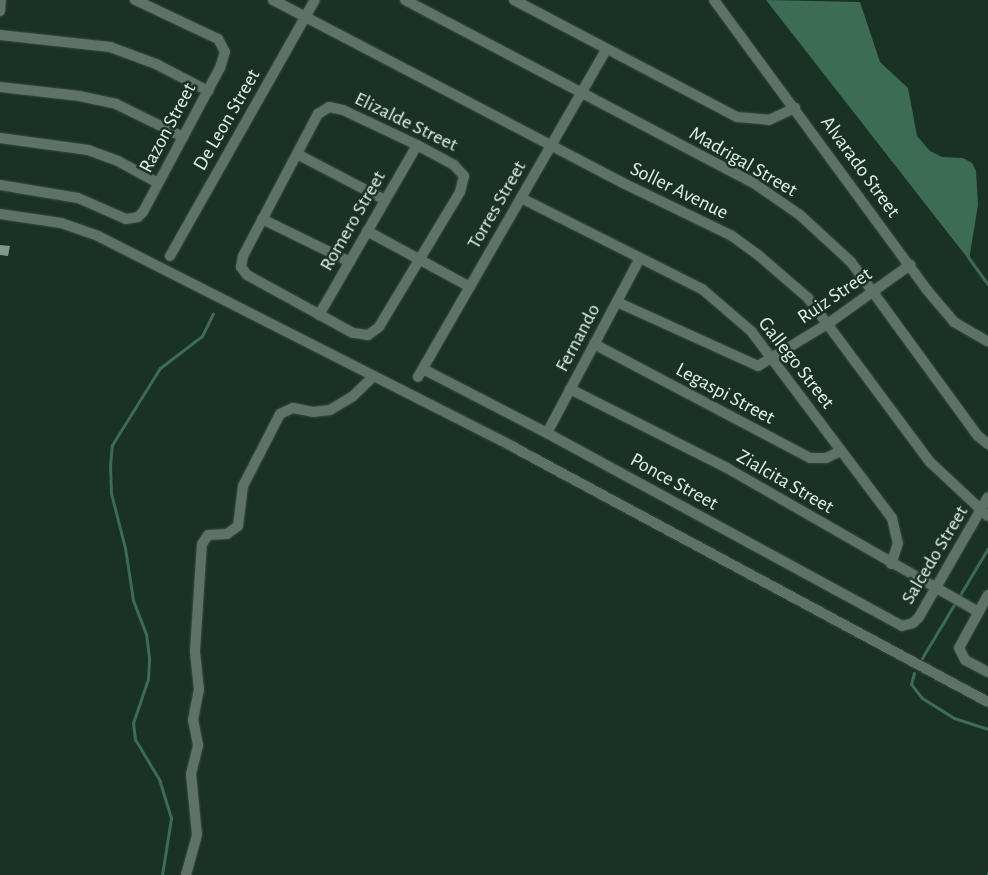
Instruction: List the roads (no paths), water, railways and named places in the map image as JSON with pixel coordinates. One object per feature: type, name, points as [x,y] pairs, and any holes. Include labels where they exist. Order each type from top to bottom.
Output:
[{"type":"street","points":[[0,11],[1,0]]},
{"type":"street","name":"Razon Street","points":[[0,185],[78,198],[131,220],[143,212],[224,60],[225,47],[218,39],[135,0]]},
{"type":"street","name":"Soller Avenue","points":[[273,0],[551,146],[732,236],[786,278],[829,322],[930,462],[985,514]]},
{"type":"street","name":"De Leon Street","points":[[170,256],[315,0]]},
{"type":"street","name":"Madrigal Street","points":[[405,0],[760,188],[800,215],[851,262],[874,290],[971,426],[988,444]]},
{"type":"street","points":[[514,0],[606,50],[737,117],[769,120],[795,108]]},
{"type":"street","name":"Alvarado Street","points":[[714,0],[954,322],[988,342]]},
{"type":"street","points":[[0,35],[110,47],[156,64],[208,91]]},
{"type":"street","name":"Torres Street","points":[[420,373],[606,50]]},
{"type":"street","points":[[0,87],[79,96],[116,104],[183,137]]},
{"type":"street","name":"Elizalde Street","points":[[329,107],[343,110],[417,145],[454,165],[464,176],[460,192],[374,332],[368,335],[353,333],[244,272],[242,256],[318,114],[329,107]]},
{"type":"street","points":[[0,138],[88,150],[118,161],[158,183]]},
{"type":"street","name":"Romero Street","points":[[320,315],[417,145]]},
{"type":"street","points":[[297,154],[385,200]]},
{"type":"street","name":"Gallego Street","points":[[521,198],[639,260],[684,280],[718,301],[751,331],[895,524],[898,543],[891,564]]},
{"type":"street","points":[[0,214],[61,223],[86,230],[698,544],[890,652],[988,702]]},
{"type":"street","points":[[262,219],[350,262]]},
{"type":"street","points":[[367,231],[470,287]]},
{"type":"street","name":"Fernando","points":[[547,433],[639,260]]},
{"type":"street","name":"Ruiz Street","points":[[617,302],[753,365],[763,364],[829,322],[910,265]]},
{"type":"street","name":"Legaspi Street","points":[[594,344],[810,458],[826,458],[841,451]]},
{"type":"street","name":"Ponce Street","points":[[420,373],[547,433],[896,625],[907,626]]},
{"type":"street","points":[[186,875],[197,835],[191,774],[198,745],[193,720],[199,690],[195,650],[202,544],[208,535],[227,534],[238,526],[243,486],[280,414],[293,408],[313,412],[330,410],[352,397],[373,377]]},
{"type":"street","name":"Zialcita Street","points":[[570,389],[727,468],[891,564],[978,612]]},
{"type":"street","name":"Salcedo Street","points":[[907,626],[919,617],[934,587],[985,514],[988,497]]},
{"type":"street","points":[[988,595],[978,612],[960,653],[965,660],[988,672]]},
{"type":"waterway","points":[[968,257],[988,285]]},
{"type":"waterway","points":[[162,875],[171,818],[160,781],[135,739],[133,723],[148,679],[149,658],[146,634],[133,600],[125,548],[111,493],[110,466],[112,445],[160,368],[202,336],[213,313]]},
{"type":"waterway","points":[[922,658],[988,548]]},
{"type":"waterway","points":[[914,673],[911,684],[922,698],[954,718],[988,729]]}]
